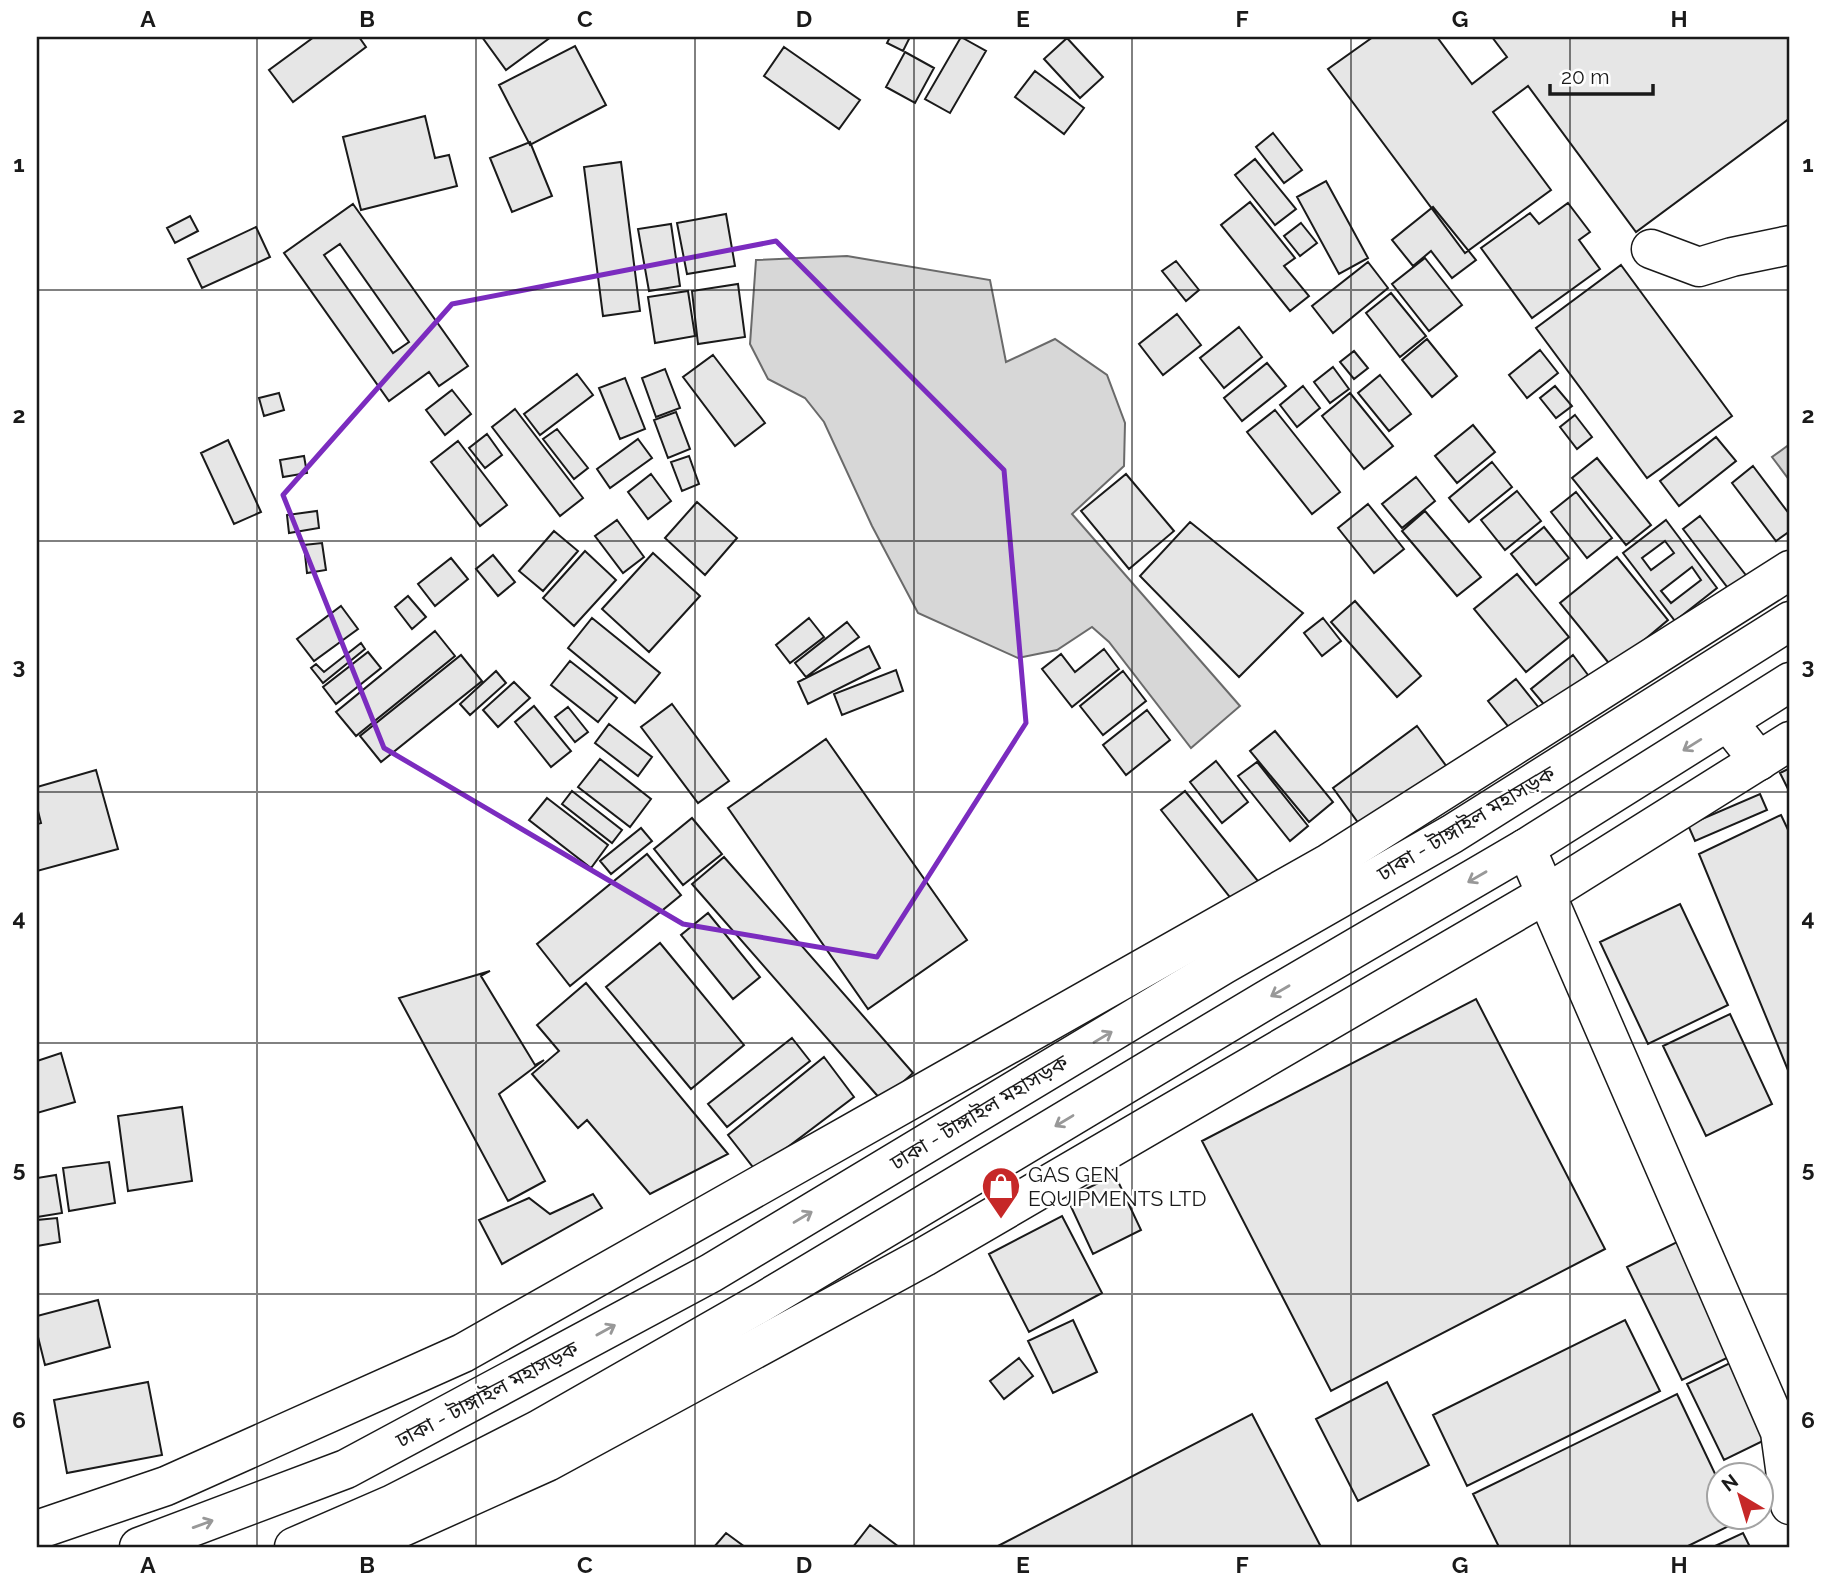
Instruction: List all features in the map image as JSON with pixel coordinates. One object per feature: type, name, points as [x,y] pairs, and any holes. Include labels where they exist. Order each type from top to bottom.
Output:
[{"type":"main road","points":[[1651,249],[1699,267],[1790,245]]},
{"type":"main road","points":[[37,1530],[166,1486],[463,1353],[1329,863],[1790,570]]},
{"type":"main road","name":"ঢাকা - টাঙ্গাইল মহাসড়ক","points":[[139,1547],[346,1469],[711,1273],[1223,965],[1452,834],[1790,621]]},
{"type":"main road","points":[[294,1547],[393,1504],[562,1417],[762,1302],[1254,1007],[1526,848],[1790,682]]},
{"type":"main road","points":[[358,1547],[547,1461],[912,1264],[1546,894],[1774,751],[1728,722]]},
{"type":"main road","points":[[1526,848],[1780,1432],[1790,1505]]},
{"type":"highlighted area","points":[[776,241],[1004,470],[1026,723],[877,957],[683,924],[384,748],[283,495],[452,304]]},
{"type":"shaded area","points":[[847,256],[990,280],[1006,362],[1055,339],[1107,375],[1125,423],[1124,466],[1072,514],[1240,706],[1191,748],[1109,642],[1092,627],[1057,650],[1018,658],[918,613],[872,526],[824,422],[805,398],[768,379],[750,344],[756,260]]},
{"type":"shaded area","points":[[1790,444],[1790,481],[1772,457]]},
{"type":"building","points":[[314,37],[359,37],[366,47],[293,102],[269,70]]},
{"type":"building","points":[[482,37],[551,37],[506,70]]},
{"type":"building","points":[[890,37],[910,37],[903,51],[887,43]]},
{"type":"building","points":[[961,37],[986,51],[950,113],[925,99]]},
{"type":"building","points":[[1373,37],[1437,37],[1472,84],[1507,57],[1492,37],[1790,37],[1790,118],[1636,232],[1528,86],[1493,112],[1551,190],[1465,253],[1328,69]]},
{"type":"building","points":[[1067,38],[1103,77],[1080,98],[1044,59]]},
{"type":"building","points":[[575,46],[606,105],[530,145],[499,85]]},
{"type":"building","points":[[784,47],[860,100],[839,129],[764,76]]},
{"type":"building","points":[[905,52],[934,68],[915,103],[886,87]]},
{"type":"building","points":[[1035,71],[1084,108],[1064,134],[1015,97]]},
{"type":"building","points":[[425,116],[435,158],[449,155],[457,186],[361,210],[343,137]]},
{"type":"building","points":[[1273,133],[1302,170],[1284,183],[1256,147]]},
{"type":"building","points":[[530,142],[552,196],[512,212],[490,158]]},
{"type":"building","points":[[1255,159],[1296,209],[1275,225],[1235,175]]},
{"type":"building","points":[[621,162],[640,311],[603,316],[584,167]]},
{"type":"building","points":[[1326,181],[1368,258],[1339,274],[1297,197]]},
{"type":"building","points":[[1250,202],[1295,258],[1284,266],[1309,296],[1290,311],[1221,225]]},
{"type":"building","points":[[1568,203],[1590,232],[1579,240],[1600,269],[1532,318],[1481,248],[1530,213],[1539,224]]},
{"type":"building","points":[[353,204],[468,366],[439,386],[429,372],[389,401],[284,253]],"holes":[[[340,244],[409,342],[393,353],[324,255]]]},
{"type":"building","points":[[1433,207],[1476,260],[1452,278],[1431,251],[1413,266],[1392,240]]},
{"type":"building","points":[[726,214],[735,266],[687,274],[677,223]]},
{"type":"building","points":[[190,216],[198,231],[175,243],[167,228]]},
{"type":"building","points":[[1301,223],[1317,243],[1300,256],[1284,236]]},
{"type":"building","points":[[671,224],[680,286],[649,291],[638,229]]},
{"type":"building","points":[[256,227],[270,257],[202,288],[188,259]]},
{"type":"building","points":[[1425,258],[1462,305],[1429,331],[1392,284]]},
{"type":"building","points":[[1176,261],[1199,290],[1186,301],[1162,271]]},
{"type":"building","points":[[1368,262],[1388,288],[1333,333],[1312,306]]},
{"type":"building","points":[[1621,265],[1732,416],[1647,478],[1536,328]]},
{"type":"building","points":[[738,284],[745,337],[698,344],[692,291]]},
{"type":"building","points":[[688,291],[695,336],[655,343],[648,297]]},
{"type":"building","points":[[1391,293],[1426,336],[1400,357],[1366,313]]},
{"type":"building","points":[[1177,314],[1201,345],[1163,375],[1139,344]]},
{"type":"building","points":[[1239,327],[1262,357],[1224,388],[1200,358]]},
{"type":"building","points":[[1427,339],[1457,376],[1432,397],[1402,360]]},
{"type":"building","points":[[1540,350],[1558,373],[1527,398],[1509,375]]},
{"type":"building","points":[[1354,351],[1368,368],[1354,379],[1340,362]]},
{"type":"building","points":[[713,355],[765,423],[735,446],[683,377]]},
{"type":"building","points":[[1267,363],[1286,386],[1242,421],[1224,398]]},
{"type":"building","points":[[1333,367],[1349,389],[1330,403],[1314,382]]},
{"type":"building","points":[[665,369],[680,408],[656,417],[642,378]]},
{"type":"building","points":[[577,374],[593,395],[540,435],[524,414]]},
{"type":"building","points":[[1380,375],[1411,414],[1389,431],[1358,393]]},
{"type":"building","points":[[625,378],[645,429],[620,439],[599,388]]},
{"type":"building","points":[[1303,386],[1320,408],[1297,427],[1280,405]]},
{"type":"building","points":[[1555,386],[1572,406],[1556,418],[1540,398]]},
{"type":"building","points":[[452,390],[471,414],[445,435],[426,410]]},
{"type":"building","points":[[279,393],[284,410],[264,416],[259,398]]},
{"type":"building","points":[[1350,393],[1393,446],[1364,469],[1322,416]]},
{"type":"building","points":[[515,409],[583,498],[560,516],[492,427]]},
{"type":"building","points":[[1275,410],[1340,492],[1312,514],[1247,432]]},
{"type":"building","points":[[676,412],[690,449],[668,458],[654,420]]},
{"type":"building","points":[[1575,415],[1592,437],[1577,449],[1560,427]]},
{"type":"building","points":[[1473,425],[1495,452],[1457,483],[1435,456]]},
{"type":"building","points":[[557,429],[588,468],[574,479],[543,439]]},
{"type":"building","points":[[487,434],[502,455],[485,468],[469,448]]},
{"type":"building","points":[[1716,437],[1736,461],[1679,506],[1660,481]]},
{"type":"building","points":[[638,439],[652,458],[610,488],[597,469]]},
{"type":"building","points":[[228,440],[261,512],[234,524],[201,453]]},
{"type":"building","points":[[458,441],[507,505],[480,526],[431,462]]},
{"type":"building","points":[[304,456],[307,473],[283,477],[280,460]]},
{"type":"building","points":[[689,456],[699,484],[682,491],[671,462]]},
{"type":"building","points":[[1597,458],[1651,525],[1626,545],[1572,478]]},
{"type":"building","points":[[1492,462],[1512,487],[1469,522],[1449,498]]},
{"type":"building","points":[[1753,466],[1790,515],[1790,531],[1776,541],[1732,483]]},
{"type":"building","points":[[651,474],[671,501],[648,519],[628,492]]},
{"type":"building","points":[[1126,474],[1174,531],[1129,569],[1081,511]]},
{"type":"building","points":[[1416,477],[1435,501],[1402,528],[1382,504]]},
{"type":"building","points":[[1517,491],[1541,521],[1505,550],[1481,520]]},
{"type":"building","points":[[1576,492],[1612,538],[1587,558],[1551,512]]},
{"type":"building","points":[[697,502],[737,538],[705,575],[665,538]]},
{"type":"building","points":[[1368,504],[1404,549],[1374,573],[1338,528]]},
{"type":"building","points":[[317,511],[319,528],[289,533],[287,515]]},
{"type":"building","points":[[1425,511],[1481,577],[1457,596],[1402,531]]},
{"type":"building","points":[[1700,516],[1752,583],[1734,596],[1683,529]]},
{"type":"building","points":[[617,520],[644,557],[623,573],[595,536]]},
{"type":"building","points":[[1666,520],[1717,588],[1675,621],[1623,553]],"holes":[[[1665,541],[1674,553],[1651,570],[1642,558]],[[1692,567],[1701,580],[1671,603],[1661,591]]]},
{"type":"building","points":[[1190,522],[1303,613],[1239,677],[1140,576]]},
{"type":"building","points":[[1544,527],[1569,558],[1536,585],[1511,554]]},
{"type":"building","points":[[554,531],[578,551],[543,591],[519,571]]},
{"type":"building","points":[[322,543],[326,570],[307,573],[304,545]]},
{"type":"building","points":[[585,551],[616,580],[574,626],[543,598]]},
{"type":"building","points":[[653,553],[700,596],[649,652],[602,609]]},
{"type":"building","points":[[493,555],[515,582],[498,596],[476,569]]},
{"type":"building","points":[[1617,557],[1668,620],[1612,667],[1560,603]]},
{"type":"building","points":[[451,558],[468,579],[435,606],[418,584]]},
{"type":"building","points":[[1517,574],[1569,637],[1526,672],[1474,609]]},
{"type":"building","points":[[408,596],[426,617],[412,629],[395,607]]},
{"type":"building","points":[[1355,601],[1421,676],[1397,697],[1331,622]]},
{"type":"building","points":[[341,606],[358,629],[314,661],[297,639]]},
{"type":"building","points":[[592,618],[660,673],[635,703],[568,648]]},
{"type":"building","points":[[809,618],[824,637],[790,663],[776,645]]},
{"type":"building","points":[[1323,618],[1341,641],[1322,656],[1304,633]]},
{"type":"building","points":[[847,622],[859,637],[806,677],[795,663]]},
{"type":"building","points":[[435,631],[455,656],[356,736],[336,712]]},
{"type":"building","points":[[361,643],[365,649],[323,683],[311,668],[316,664],[324,672]]},
{"type":"building","points":[[869,646],[880,668],[808,704],[798,682]]},
{"type":"building","points":[[1104,649],[1119,669],[1072,707],[1042,669],[1061,654],[1075,672]]},
{"type":"building","points":[[368,652],[381,668],[336,704],[323,687]]},
{"type":"building","points":[[461,655],[482,681],[381,762],[360,736]]},
{"type":"building","points":[[1573,655],[1588,675],[1547,708],[1531,689]]},
{"type":"building","points":[[570,661],[617,698],[598,722],[551,685]]},
{"type":"building","points":[[896,670],[903,691],[842,715],[834,694]]},
{"type":"building","points":[[496,671],[506,683],[470,715],[460,704]]},
{"type":"building","points":[[1123,671],[1146,701],[1103,735],[1080,706]]},
{"type":"building","points":[[1516,679],[1543,713],[1515,735],[1488,701]]},
{"type":"building","points":[[514,682],[530,698],[498,727],[483,710]]},
{"type":"building","points":[[672,704],[729,781],[698,803],[641,727]]},
{"type":"building","points":[[534,706],[571,751],[551,767],[515,722]]},
{"type":"building","points":[[568,707],[588,732],[575,742],[555,717]]},
{"type":"building","points":[[1147,710],[1170,740],[1126,775],[1103,745]]},
{"type":"building","points":[[609,724],[652,757],[638,776],[595,743]]},
{"type":"building","points":[[1417,726],[1447,767],[1362,828],[1333,788]]},
{"type":"building","points":[[1275,731],[1333,802],[1309,822],[1250,751]]},
{"type":"building","points":[[826,739],[967,940],[868,1009],[728,808]]},
{"type":"building","points":[[600,759],[651,799],[630,827],[578,787]]},
{"type":"building","points":[[1216,761],[1248,802],[1222,823],[1190,782]]},
{"type":"building","points":[[1257,762],[1308,826],[1290,841],[1238,776]]},
{"type":"building","points":[[1790,768],[1790,793],[1780,773]]},
{"type":"building","points":[[96,770],[118,849],[37,871],[37,824],[41,823],[37,807],[37,787]]},
{"type":"building","points":[[572,791],[622,830],[612,843],[562,804]]},
{"type":"building","points":[[1185,791],[1258,881],[1233,901],[1161,810]]},
{"type":"building","points":[[1760,794],[1767,810],[1695,841],[1688,825]]},
{"type":"building","points":[[547,798],[608,845],[591,868],[529,820]]},
{"type":"building","points":[[1781,815],[1790,834],[1790,1075],[1699,854]]},
{"type":"building","points":[[692,818],[722,854],[683,885],[654,849]]},
{"type":"building","points":[[641,828],[652,841],[611,874],[600,861]]},
{"type":"building","points":[[647,854],[681,895],[570,986],[537,944]]},
{"type":"building","points":[[724,857],[913,1073],[882,1101],[692,884]]},
{"type":"building","points":[[1680,904],[1728,1005],[1648,1044],[1600,942]]},
{"type":"building","points":[[708,913],[760,977],[733,999],[681,935]]},
{"type":"building","points":[[660,943],[744,1045],[691,1089],[606,987]]},
{"type":"building","points":[[490,971],[481,976],[535,1065],[544,1060],[499,1094],[545,1181],[508,1201],[399,998]]},
{"type":"building","points":[[586,983],[728,1154],[650,1194],[587,1120],[578,1128],[532,1074],[559,1051],[537,1025]]},
{"type":"building","points":[[1476,999],[1605,1249],[1331,1391],[1202,1141]]},
{"type":"building","points":[[1730,1014],[1772,1104],[1706,1136],[1663,1046]]},
{"type":"building","points":[[792,1038],[810,1061],[727,1127],[708,1104]]},
{"type":"building","points":[[61,1053],[75,1102],[37,1113],[37,1061]]},
{"type":"building","points":[[824,1057],[854,1097],[756,1171],[728,1135]]},
{"type":"building","points":[[182,1107],[192,1181],[128,1191],[118,1116]]},
{"type":"building","points":[[109,1162],[115,1203],[69,1211],[63,1168]]},
{"type":"building","points":[[56,1175],[62,1213],[37,1217],[37,1178]]},
{"type":"building","points":[[1115,1175],[1141,1230],[1093,1254],[1067,1198]]},
{"type":"building","points":[[593,1194],[602,1208],[502,1264],[479,1220],[529,1198],[550,1214]]},
{"type":"building","points":[[1062,1216],[1102,1293],[1029,1332],[989,1254]]},
{"type":"building","points":[[57,1218],[60,1242],[37,1246],[37,1220]]},
{"type":"building","points":[[1681,1240],[1737,1353],[1682,1380],[1627,1267]]},
{"type":"building","points":[[98,1300],[110,1347],[45,1365],[37,1333],[37,1316]]},
{"type":"building","points":[[1073,1320],[1097,1372],[1053,1393],[1028,1341]]},
{"type":"building","points":[[1625,1320],[1660,1391],[1467,1486],[1433,1415]]},
{"type":"building","points":[[1019,1358],[1033,1376],[1004,1399],[990,1381]]},
{"type":"building","points":[[1734,1361],[1771,1437],[1724,1460],[1687,1384]]},
{"type":"building","points":[[148,1382],[162,1455],[67,1473],[54,1400]]},
{"type":"building","points":[[1387,1382],[1429,1465],[1358,1501],[1316,1419]]},
{"type":"building","points":[[1677,1394],[1709,1462],[1704,1462],[1704,1532],[1717,1532],[1686,1547],[1499,1547],[1473,1494]]},
{"type":"building","points":[[1252,1414],[1321,1547],[996,1547]]},
{"type":"building","points":[[870,1525],[899,1547],[853,1547]]},
{"type":"building","points":[[726,1533],[745,1547],[714,1547]]},
{"type":"building","points":[[1743,1533],[1750,1547],[1713,1547]]},
{"type":"place","name":"GAS GEN EQUIPMENTS LTD","points":[[1001,1220]]}]
